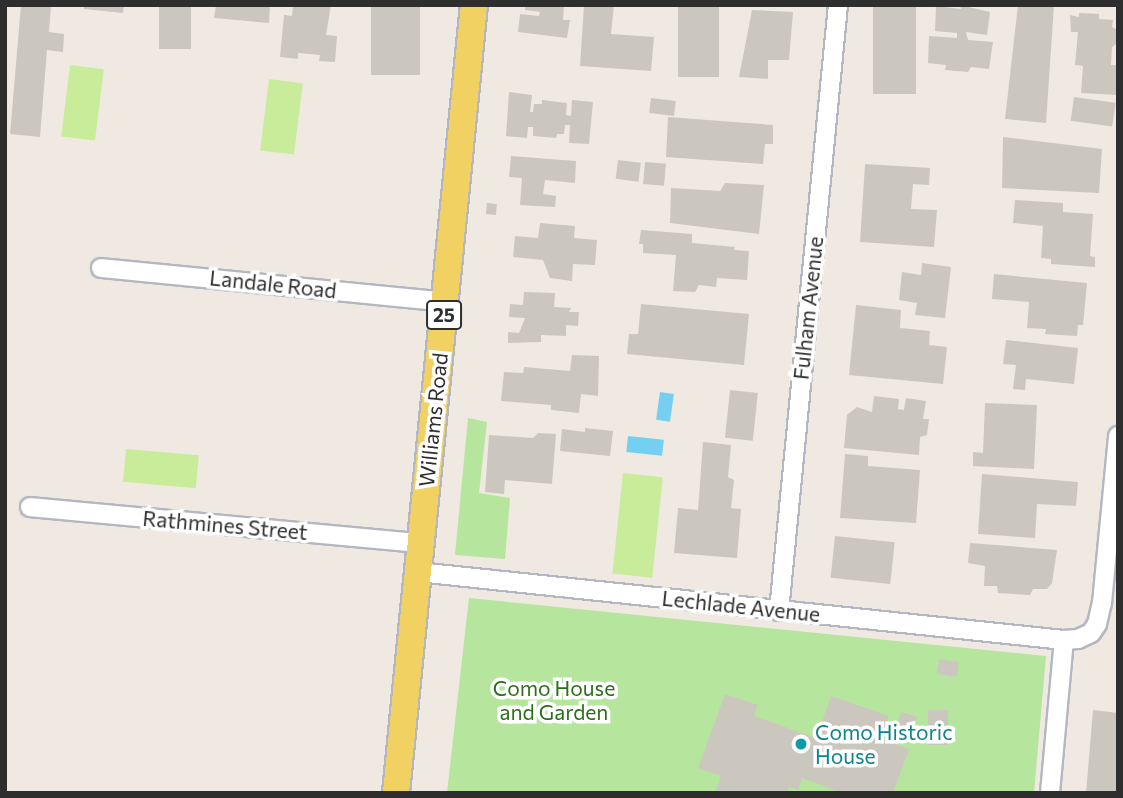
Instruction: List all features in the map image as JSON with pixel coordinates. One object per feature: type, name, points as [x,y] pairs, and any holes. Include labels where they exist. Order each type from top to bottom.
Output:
[{"type":"main road","name":"Williams Road","points":[[396,793],[474,5]]},
{"type":"street","name":"Fulham Avenue","points":[[779,611],[838,5]]},
{"type":"street","name":"Landale Road","points":[[101,268],[446,302]]},
{"type":"street","points":[[1050,793],[1064,640],[1078,639],[1091,633],[1097,624],[1102,603],[1118,436]]},
{"type":"street","name":"Rathmines Street","points":[[30,507],[421,542]]},
{"type":"street","name":"Lechlade Avenue","points":[[418,572],[1064,640]]},
{"type":"green space","points":[[70,65],[104,69],[95,141],[61,136]]},
{"type":"green space","points":[[269,79],[303,83],[294,155],[260,150]]},
{"type":"green space","points":[[468,418],[487,422],[479,493],[510,498],[505,559],[455,555]]},
{"type":"green space","points":[[126,449],[199,455],[196,488],[123,482]]},
{"type":"green space","points":[[623,473],[663,477],[652,578],[612,573]]},
{"type":"green space","name":"Como House and Garden","points":[[469,598],[1046,656],[1034,793],[447,793]]},
{"type":"water","points":[[660,392],[674,394],[670,422],[656,420]]},
{"type":"water","points":[[628,436],[664,440],[662,456],[626,452]]},
{"type":"building","points":[[21,5],[51,5],[49,32],[64,34],[63,52],[47,50],[40,137],[10,134]]},
{"type":"building","points":[[84,5],[124,5],[123,13],[84,9]]},
{"type":"building","points":[[159,5],[191,5],[191,49],[159,49]]},
{"type":"building","points":[[216,5],[270,5],[269,23],[214,18]]},
{"type":"building","points":[[293,5],[331,5],[326,35],[337,36],[335,62],[319,61],[320,55],[298,53],[298,59],[280,57],[284,15],[292,16]]},
{"type":"building","points":[[371,5],[420,5],[420,75],[371,75]]},
{"type":"building","points":[[525,5],[564,5],[563,20],[570,20],[567,38],[518,32],[520,14],[539,16],[540,12],[525,10]]},
{"type":"building","points":[[584,5],[614,5],[611,34],[654,37],[651,71],[580,66]]},
{"type":"building","points":[[678,5],[719,5],[719,77],[678,77]]},
{"type":"building","points":[[873,5],[916,5],[916,94],[873,94]]},
{"type":"building","points":[[960,5],[990,12],[987,35],[966,32],[968,40],[993,42],[989,69],[971,67],[968,72],[945,70],[946,65],[928,63],[929,36],[957,38],[957,33],[935,31],[936,6],[961,9]]},
{"type":"building","points":[[1018,5],[1054,5],[1046,123],[1005,119]]},
{"type":"building","points":[[752,10],[793,12],[789,60],[768,60],[768,79],[739,77]]},
{"type":"building","points":[[1079,13],[1099,14],[1099,19],[1113,20],[1112,27],[1118,30],[1118,43],[1112,47],[1111,65],[1118,65],[1117,95],[1081,93],[1083,66],[1075,65],[1078,32],[1071,32],[1070,15],[1079,17]]},
{"type":"building","points":[[509,92],[532,95],[530,112],[533,112],[534,104],[542,104],[542,100],[567,103],[566,115],[571,116],[572,100],[593,102],[589,144],[569,143],[570,125],[565,125],[564,134],[557,134],[556,138],[533,136],[533,127],[528,127],[527,138],[506,136]]},
{"type":"building","points":[[1074,97],[1116,103],[1112,127],[1071,121]]},
{"type":"building","points":[[651,98],[676,101],[674,116],[649,113]]},
{"type":"building","points":[[668,117],[773,125],[773,144],[765,144],[763,164],[666,157]]},
{"type":"building","points":[[1003,137],[1102,149],[1099,193],[1002,188]]},
{"type":"building","points":[[511,156],[576,161],[575,183],[545,180],[543,194],[556,196],[555,207],[520,205],[522,178],[509,177]]},
{"type":"building","points":[[618,160],[641,163],[639,182],[616,179]]},
{"type":"building","points":[[645,162],[666,164],[664,186],[643,184]]},
{"type":"building","points":[[865,164],[930,168],[929,185],[913,184],[911,209],[937,210],[934,247],[860,242]]},
{"type":"building","points":[[725,183],[764,185],[759,234],[670,223],[671,188],[720,191]]},
{"type":"building","points":[[1015,200],[1063,203],[1063,212],[1093,214],[1090,256],[1095,257],[1095,267],[1051,264],[1051,259],[1041,258],[1043,226],[1013,223]]},
{"type":"building","points":[[487,203],[497,204],[496,215],[486,214]]},
{"type":"building","points":[[540,223],[575,226],[574,238],[597,240],[595,265],[573,264],[572,281],[550,278],[543,260],[513,257],[515,236],[538,238]]},
{"type":"building","points":[[641,230],[692,234],[692,243],[749,251],[747,280],[717,278],[716,287],[699,285],[695,292],[673,291],[676,255],[643,253],[643,244],[639,244]]},
{"type":"building","points":[[922,263],[951,267],[945,318],[915,315],[917,303],[899,300],[902,272],[921,275]]},
{"type":"building","points":[[994,274],[1087,283],[1083,325],[1078,325],[1077,336],[1045,334],[1046,329],[1027,328],[1029,302],[992,299]]},
{"type":"building","points":[[524,292],[555,293],[554,307],[571,308],[569,312],[579,312],[578,326],[566,325],[566,336],[541,335],[541,342],[508,343],[508,332],[519,333],[525,318],[509,317],[510,304],[523,305]]},
{"type":"building","points":[[641,304],[749,314],[744,365],[627,354],[629,334],[638,334]]},
{"type":"building","points":[[856,305],[901,310],[900,328],[930,331],[929,345],[947,347],[943,384],[849,375]]},
{"type":"building","points":[[1006,340],[1078,348],[1074,384],[1026,379],[1025,390],[1013,389],[1016,365],[1003,364]]},
{"type":"building","points":[[572,355],[599,356],[598,396],[581,394],[579,413],[551,410],[551,405],[501,401],[504,372],[523,373],[524,367],[570,371]]},
{"type":"building","points":[[730,390],[758,393],[753,441],[725,438]]},
{"type":"building","points":[[874,396],[899,399],[898,409],[904,410],[906,398],[926,401],[923,419],[929,419],[927,435],[920,437],[919,455],[844,448],[847,415],[857,407],[872,412]]},
{"type":"building","points":[[985,403],[1037,405],[1034,469],[973,466],[973,452],[983,453]]},
{"type":"building","points":[[585,428],[613,431],[610,456],[560,451],[562,429],[585,432]]},
{"type":"building","points":[[538,433],[556,434],[552,484],[505,480],[504,494],[485,492],[489,435],[533,438]]},
{"type":"building","points":[[703,442],[731,445],[728,477],[734,480],[731,508],[741,509],[737,558],[674,553],[678,508],[698,510]]},
{"type":"building","points":[[845,454],[868,456],[868,466],[920,470],[916,523],[840,518]]},
{"type":"building","points":[[982,474],[1078,482],[1076,506],[1037,504],[1035,538],[978,534]]},
{"type":"building","points":[[835,536],[895,542],[890,584],[831,578]]},
{"type":"building","points":[[970,543],[1057,550],[1052,583],[1047,589],[1033,589],[1030,595],[998,593],[997,586],[984,586],[985,566],[968,563]]},
{"type":"building","points":[[939,659],[959,662],[956,677],[937,674]]},
{"type":"building","name":"Como Historic House","points":[[725,694],[758,705],[754,716],[816,738],[831,696],[889,716],[881,739],[909,749],[893,793],[842,793],[802,778],[798,790],[789,787],[786,793],[715,793],[721,776],[698,768]]},
{"type":"building","points":[[928,710],[948,710],[948,745],[928,745]]},
{"type":"building","points":[[1093,710],[1118,713],[1118,793],[1086,793]]},
{"type":"building","points":[[901,712],[917,717],[911,736],[895,731]]},
{"type":"place","name":"Como Historic House","points":[[801,744]]}]
